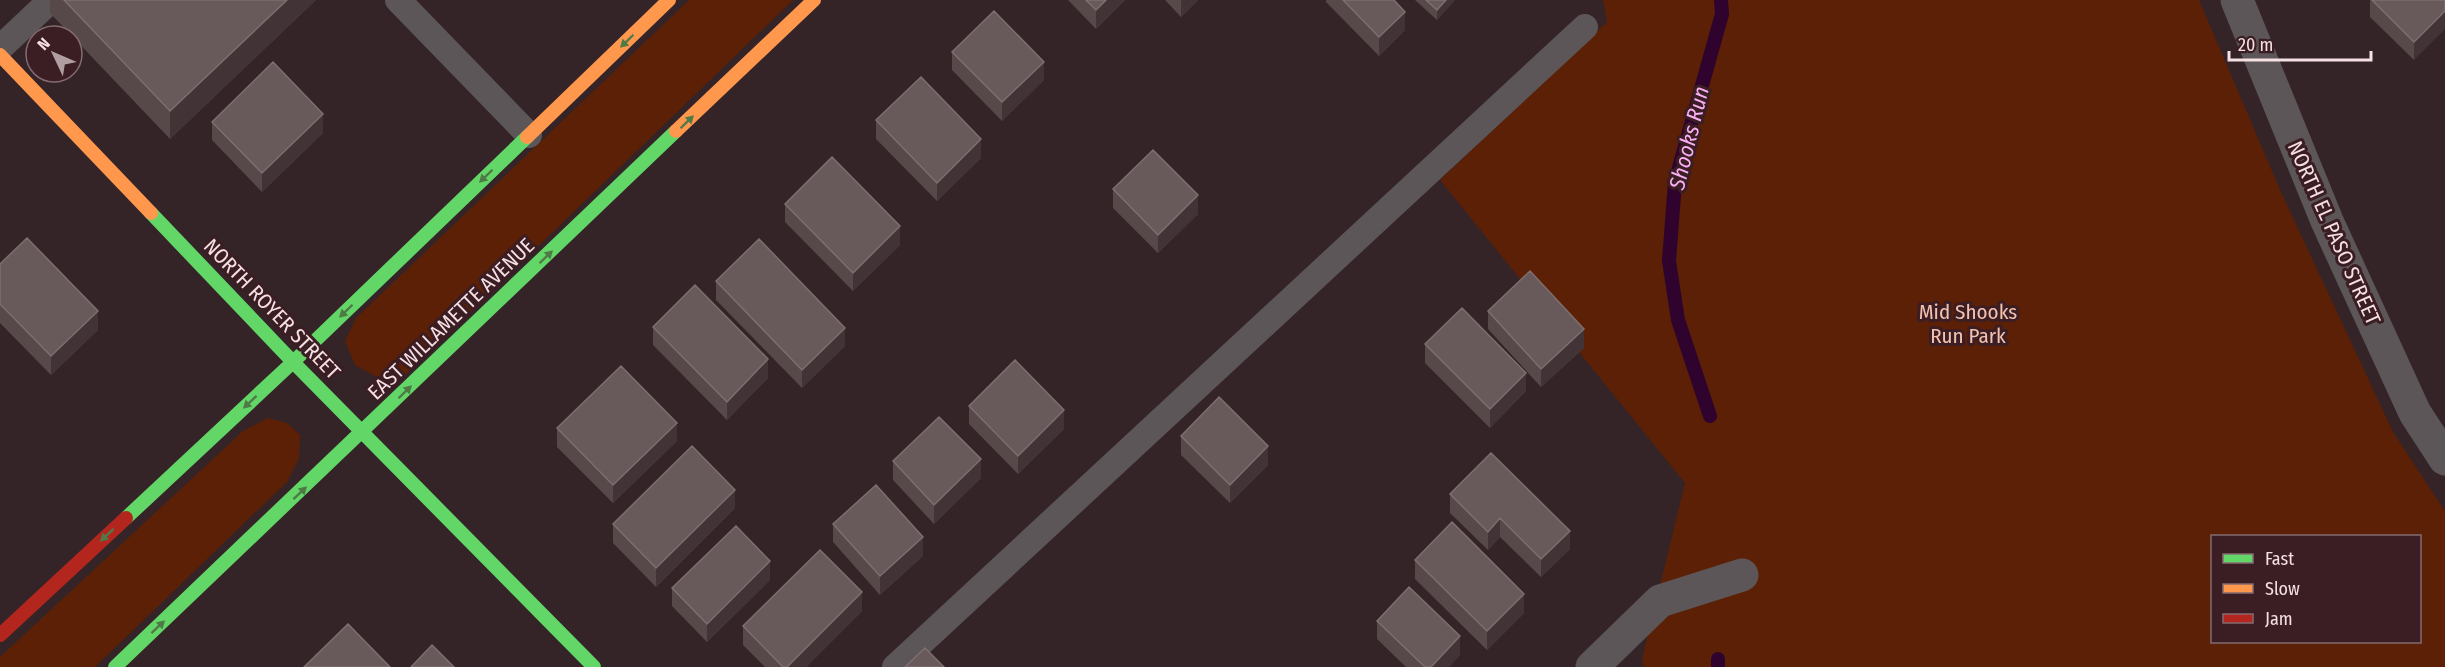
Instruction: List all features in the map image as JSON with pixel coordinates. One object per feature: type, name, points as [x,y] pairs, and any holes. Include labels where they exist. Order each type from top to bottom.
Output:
[{"type":"street","points":[[0,635],[293,362],[669,0]]},
{"type":"street","name":"EAST WILLAMETTE AVENUE","points":[[115,667],[363,433],[814,0]]},
{"type":"street","name":"NORTH EL PASO STREET","points":[[2238,0],[2327,222],[2415,413],[2445,459]]},
{"type":"street","name":"NORTH ROYER STREET","points":[[0,55],[293,362],[594,667]]},
{"type":"street","points":[[1592,667],[1660,602],[1742,575]]},
{"type":"lane","points":[[0,48],[51,0]]},
{"type":"lane","points":[[398,0],[529,135]]},
{"type":"lane","points":[[896,667],[1585,27]]},
{"type":"green space","points":[[689,0],[793,0],[403,377],[380,379],[355,365],[345,341],[356,318]]},
{"type":"green space","name":"Mid Shooks Run Park","points":[[1603,0],[2199,0],[2281,192],[2393,432],[2445,511],[2445,667],[1644,667],[1642,659],[1685,483],[1440,180],[1607,22]]},
{"type":"green space","points":[[268,418],[287,423],[300,435],[299,458],[287,482],[95,667],[0,667],[0,657],[243,431]]},
{"type":"building","points":[[64,0],[287,0],[170,111]]},
{"type":"building","points":[[1086,0],[1106,0],[1096,10]]},
{"type":"building","points":[[1343,0],[1394,0],[1405,12],[1379,37]]},
{"type":"building","points":[[1426,0],[1446,0],[1437,10]]},
{"type":"building","points":[[2372,0],[2445,0],[2445,11],[2414,42]]},
{"type":"building","points":[[994,11],[1044,62],[1002,102],[952,52]]},
{"type":"building","points":[[273,62],[323,114],[262,173],[212,122]]},
{"type":"building","points":[[921,77],[981,139],[937,183],[876,120]]},
{"type":"building","points":[[1153,150],[1198,195],[1158,235],[1113,189]]},
{"type":"building","points":[[832,157],[900,226],[853,273],[785,204]]},
{"type":"building","points":[[27,238],[98,311],[51,356],[0,304],[0,264]]},
{"type":"building","points":[[759,239],[845,328],[802,370],[716,281]]},
{"type":"building","points":[[1530,271],[1584,329],[1541,369],[1488,311]]},
{"type":"building","points":[[695,285],[768,359],[727,402],[653,327]]},
{"type":"building","points":[[1462,308],[1526,373],[1490,409],[1425,344]]},
{"type":"building","points":[[1015,360],[1064,410],[1018,456],[969,406]]},
{"type":"building","points":[[621,366],[677,423],[613,485],[557,428]]},
{"type":"building","points":[[1219,397],[1268,446],[1230,485],[1181,436]]},
{"type":"building","points":[[939,417],[981,459],[934,505],[893,461]]},
{"type":"building","points":[[692,446],[735,490],[656,568],[613,524]]},
{"type":"building","points":[[1491,453],[1570,531],[1541,559],[1500,518],[1488,532],[1450,494]]},
{"type":"building","points":[[876,485],[923,537],[880,576],[833,524]]},
{"type":"building","points":[[1452,522],[1524,594],[1487,631],[1415,560]]},
{"type":"building","points":[[736,526],[770,561],[707,624],[672,588]]},
{"type":"building","points":[[820,550],[862,592],[787,667],[783,667],[743,626]]},
{"type":"building","points":[[1409,587],[1460,636],[1431,667],[1425,667],[1377,621]]},
{"type":"building","points":[[348,624],[390,667],[304,667]]},
{"type":"building","points":[[432,645],[454,667],[411,667]]},
{"type":"building","points":[[925,648],[944,667],[905,667]]},
{"type":"waterway","name":"Shooks Run","points":[[1710,416],[1678,320],[1669,261],[1675,182],[1722,14],[1721,0]]},
{"type":"waterway","name":"Shooks Run","points":[[1718,659],[1718,667]]},
{"type":"traffic: fast","points":[[115,667],[676,131]]},
{"type":"traffic: fast","points":[[126,518],[293,362],[527,137]]},
{"type":"traffic: fast","points":[[151,213],[293,362],[594,667]]},
{"type":"traffic: slow","points":[[527,137],[669,0]]},
{"type":"traffic: slow","points":[[676,131],[814,0]]},
{"type":"traffic: slow","points":[[0,55],[151,213]]},
{"type":"traffic: jam","points":[[0,635],[126,518]]}]
